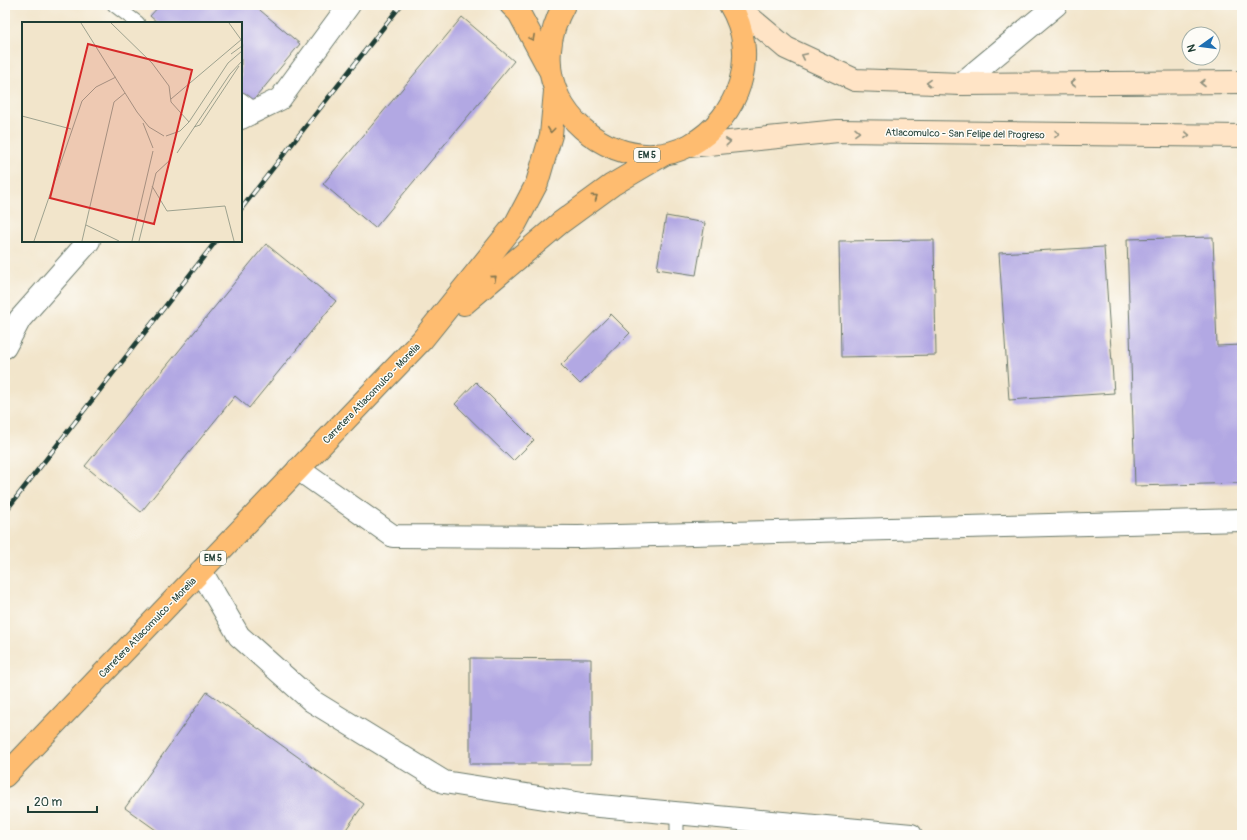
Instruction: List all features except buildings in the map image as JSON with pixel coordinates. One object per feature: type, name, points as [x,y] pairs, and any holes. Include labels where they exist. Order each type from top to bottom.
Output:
[{"type":"main road","name":"EM 5","points":[[511,5],[519,13],[566,112],[582,130],[605,145],[628,153],[647,155],[666,153],[689,146],[715,128],[734,103],[740,89],[744,73],[745,52],[742,33],[730,5]]},
{"type":"main road","name":"EM 5","points":[[553,82],[550,42],[556,18],[564,5]]},
{"type":"main road","points":[[735,5],[786,48],[855,80],[961,84],[1242,82]]},
{"type":"main road","name":"Carretera Atlacomulco - Morelia","points":[[5,776],[422,340],[516,223],[537,183],[551,135],[553,82]]},
{"type":"main road","name":"Atlacomulco - San Felipe del Progreso","points":[[689,146],[838,132],[1242,136]]},
{"type":"main road","name":"Carretera Atlacomulco - Morelia","points":[[422,340],[560,223],[612,185],[666,153]]},
{"type":"street","points":[[246,109],[280,99],[349,5]]},
{"type":"street","points":[[961,84],[1056,5]]},
{"type":"street","points":[[5,347],[20,320],[88,242]]},
{"type":"street","points":[[298,470],[393,536],[578,537],[1242,520]]},
{"type":"street","points":[[201,571],[239,636],[312,701],[444,782],[589,805],[911,835]]},
{"type":"lane","points":[[114,5],[137,22]]},
{"type":"lane","points":[[677,813],[677,835]]},
{"type":"railway","points":[[242,208],[401,5]]},
{"type":"railway","points":[[5,512],[215,242]]}]
